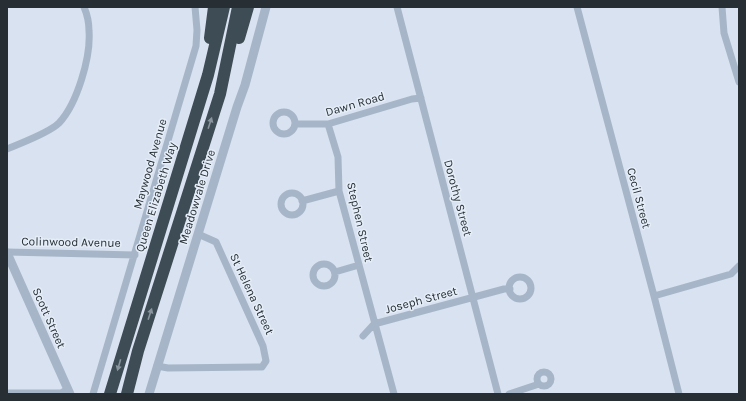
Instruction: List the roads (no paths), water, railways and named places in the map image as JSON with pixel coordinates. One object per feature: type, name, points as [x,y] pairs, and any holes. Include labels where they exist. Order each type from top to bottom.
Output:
[{"type":"highway","points":[[128,336],[208,48],[214,7]]},
{"type":"highway","name":"Queen Elizabeth Way","points":[[110,394],[208,75],[224,7]]},
{"type":"highway","points":[[220,94],[238,7]]},
{"type":"highway","points":[[127,394],[138,351],[248,7]]},
{"type":"street","points":[[7,149],[52,128],[59,123],[72,105],[78,91],[88,49],[89,31],[84,7]]},
{"type":"street","name":"Maywood Avenue","points":[[93,394],[196,46],[197,30],[195,7]]},
{"type":"street","name":"Meadowvale Drive","points":[[149,394],[237,107],[245,86],[266,7]]},
{"type":"street","name":"Dorothy Street","points":[[397,7],[498,394]]},
{"type":"street","name":"Cecil Street","points":[[577,7],[679,394]]},
{"type":"street","points":[[722,7],[724,33],[739,82]]},
{"type":"street","name":"Dawn Road","points":[[295,124],[328,124],[412,99],[421,98]]},
{"type":"street","name":"Stephen Street","points":[[328,124],[338,157],[339,191],[394,394]]},
{"type":"street","points":[[302,201],[339,191]]},
{"type":"street","name":"St Helena Street","points":[[158,366],[168,368],[262,367],[266,361],[264,346],[216,242],[198,234]]},
{"type":"street","name":"Colinwood Avenue","points":[[7,252],[135,255]]},
{"type":"street","name":"Scott Street","points":[[7,252],[69,392]]},
{"type":"street","points":[[335,272],[359,265]]},
{"type":"street","points":[[654,296],[731,274],[739,266]]},
{"type":"street","name":"Joseph Street","points":[[374,324],[504,289],[510,289]]},
{"type":"street","points":[[363,336],[374,324]]},
{"type":"street","points":[[509,394],[539,384]]},
{"type":"street","points":[[7,393],[69,392]]}]
